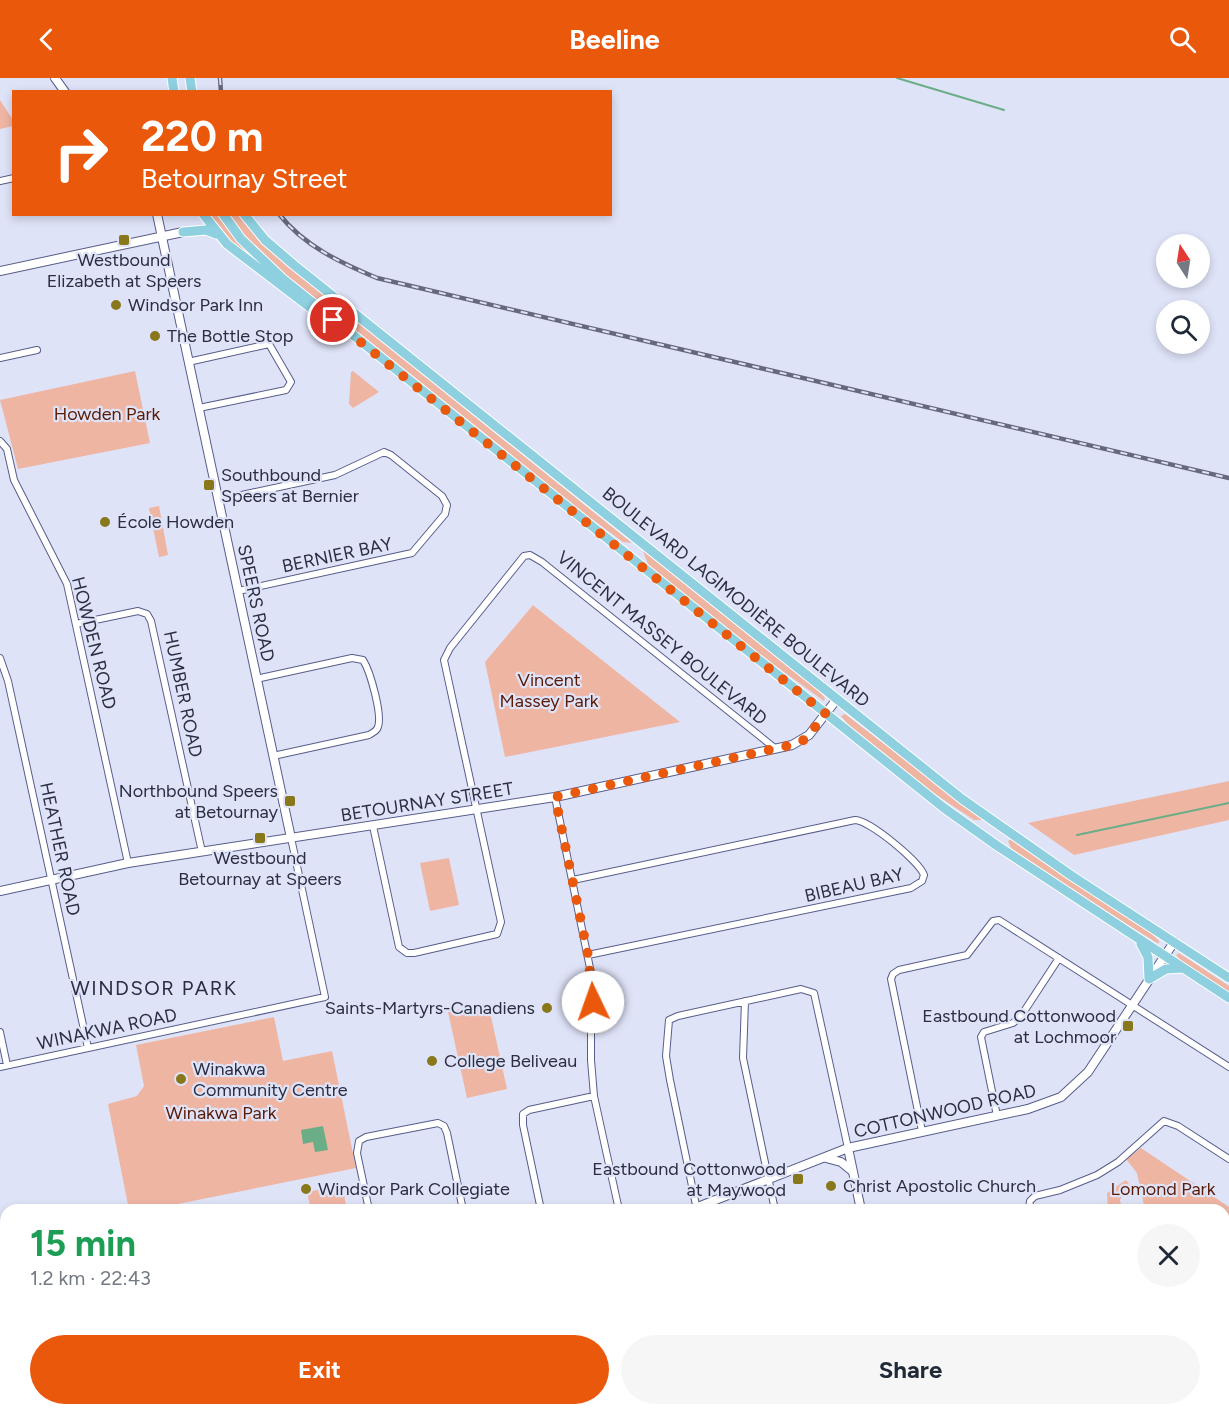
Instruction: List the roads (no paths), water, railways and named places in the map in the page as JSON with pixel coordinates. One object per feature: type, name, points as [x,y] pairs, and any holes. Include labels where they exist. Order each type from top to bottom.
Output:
[{"type":"main road","points":[[183,232],[194,224],[199,216]]},
{"type":"main road","points":[[202,216],[218,236]]},
{"type":"main road","name":"BOULEVARD LAGIMODIÈRE BOULEVARD","points":[[224,216],[241,239],[263,262],[333,320],[826,714],[989,840],[1229,998]]},
{"type":"main road","name":"BOULEVARD LAGIMODIÈRE BOULEVARD","points":[[246,216],[278,252],[642,544],[1005,830],[1229,978]]},
{"type":"main road","points":[[183,232],[206,230],[218,236],[310,309],[333,320]]},
{"type":"main road","points":[[631,558],[642,544]]},
{"type":"main road","points":[[1138,940],[1148,957],[1149,979],[1166,969],[1182,968]]},
{"type":"street","name":"SPEERS ROAD","points":[[157,216],[325,997]]},
{"type":"street","points":[[0,271],[183,232]]},
{"type":"street","points":[[188,362],[269,344],[291,384],[286,390],[199,408]]},
{"type":"street","points":[[0,358],[37,350]]},
{"type":"street","name":"HOWDEN ROAD","points":[[0,441],[7,449],[14,480],[67,584],[128,863]]},
{"type":"street","name":"BERNIER BAY","points":[[218,500],[335,475],[384,452],[391,455],[442,496],[447,505],[445,514],[412,553],[238,591]]},
{"type":"street","name":"VINCENT MASSEY BOULEVARD","points":[[477,810],[444,660],[450,648],[524,556],[536,557],[548,566],[776,749]]},
{"type":"street","name":"HUMBER ROAD","points":[[76,624],[138,611],[147,614],[151,621],[202,852]]},
{"type":"street","name":"HEATHER ROAD","points":[[0,658],[8,681],[88,1048]]},
{"type":"street","points":[[256,679],[352,658],[363,660],[370,670],[379,719],[377,729],[369,735],[273,756]]},
{"type":"street","name":"BETOURNAY STREET","points":[[0,891],[128,863],[555,797],[776,749],[804,740],[837,699]]},
{"type":"street","points":[[555,797],[588,955],[593,991],[591,1060],[594,1096],[618,1204]]},
{"type":"street","points":[[373,826],[399,947],[406,953],[414,953],[491,937],[501,928],[477,810]]},
{"type":"street","name":"BIBEAU BAY","points":[[573,880],[855,820],[867,824],[916,862],[924,875],[922,881],[911,888],[588,955]]},
{"type":"street","points":[[922,1131],[891,985],[893,974],[967,955],[993,921],[999,920],[1229,1067]]},
{"type":"street","name":"COTTONWOOD ROAD","points":[[709,1204],[848,1148],[1043,1106],[1068,1091],[1088,1072],[1174,942]]},
{"type":"street","points":[[997,1116],[981,1037],[984,1032],[1013,1023],[1021,1016],[1059,958]]},
{"type":"street","points":[[693,1204],[666,1056],[669,1020],[678,1016],[801,989],[814,993],[860,1204]]},
{"type":"street","name":"WINAKWA ROAD","points":[[4,1066],[325,997]]},
{"type":"street","points":[[746,1001],[744,1058],[774,1204]]},
{"type":"street","points":[[0,1032],[4,1066]]},
{"type":"street","points":[[540,1204],[523,1125],[523,1114],[529,1110],[594,1096]]},
{"type":"street","points":[[1030,1204],[1035,1196],[1081,1182],[1118,1162],[1159,1123],[1164,1121],[1178,1126],[1229,1159]]},
{"type":"street","points":[[368,1204],[357,1153],[359,1141],[366,1137],[431,1123],[444,1126],[462,1204]]},
{"type":"street","points":[[825,1158],[842,1162],[854,1174]]},
{"type":"waterway","points":[[897,78],[1004,110]]},
{"type":"waterway","points":[[1077,835],[1229,803]]},
{"type":"railway","points":[[220,78],[221,90]]},
{"type":"railway","points":[[281,216],[300,235],[324,252],[377,278],[1229,478]]},
{"type":"place","name":"Westbound Elizabeth at Speers","points":[[124,240]]},
{"type":"place","name":"Windsor Park Inn","points":[[116,305]]},
{"type":"place","name":"The Bottle Stop","points":[[155,336]]},
{"type":"place","name":"Southbound Speers at Bernier","points":[[209,485]]},
{"type":"place","name":"École Howden","points":[[105,522]]},
{"type":"place","name":"Northbound Speers at Betournay","points":[[290,801]]},
{"type":"place","name":"Westbound Betournay at Speers","points":[[260,838]]},
{"type":"place","name":"Saints-Martyrs-Canadiens","points":[[547,1008]]},
{"type":"place","name":"Eastbound Cottonwood at Lochmoor","points":[[1128,1026]]},
{"type":"place","name":"College Beliveau","points":[[432,1061]]},
{"type":"place","name":"Winakwa Community Centre","points":[[181,1079]]},
{"type":"place","name":"Eastbound Cottonwood at Maywood","points":[[798,1179]]},
{"type":"place","name":"Christ Apostolic Church","points":[[831,1186]]},
{"type":"place","name":"Windsor Park Collegiate","points":[[306,1189]]},
{"type":"district","name":"WINDSOR PARK","points":[[154,988]]},
{"type":"park label","name":"Howden Park","points":[[107,414]]},
{"type":"park label","name":"Vincent Massey Park","points":[[549,690]]},
{"type":"park label","name":"Winakwa Park","points":[[221,1113]]},
{"type":"park label","name":"Lomond Park","points":[[1163,1189]]}]
